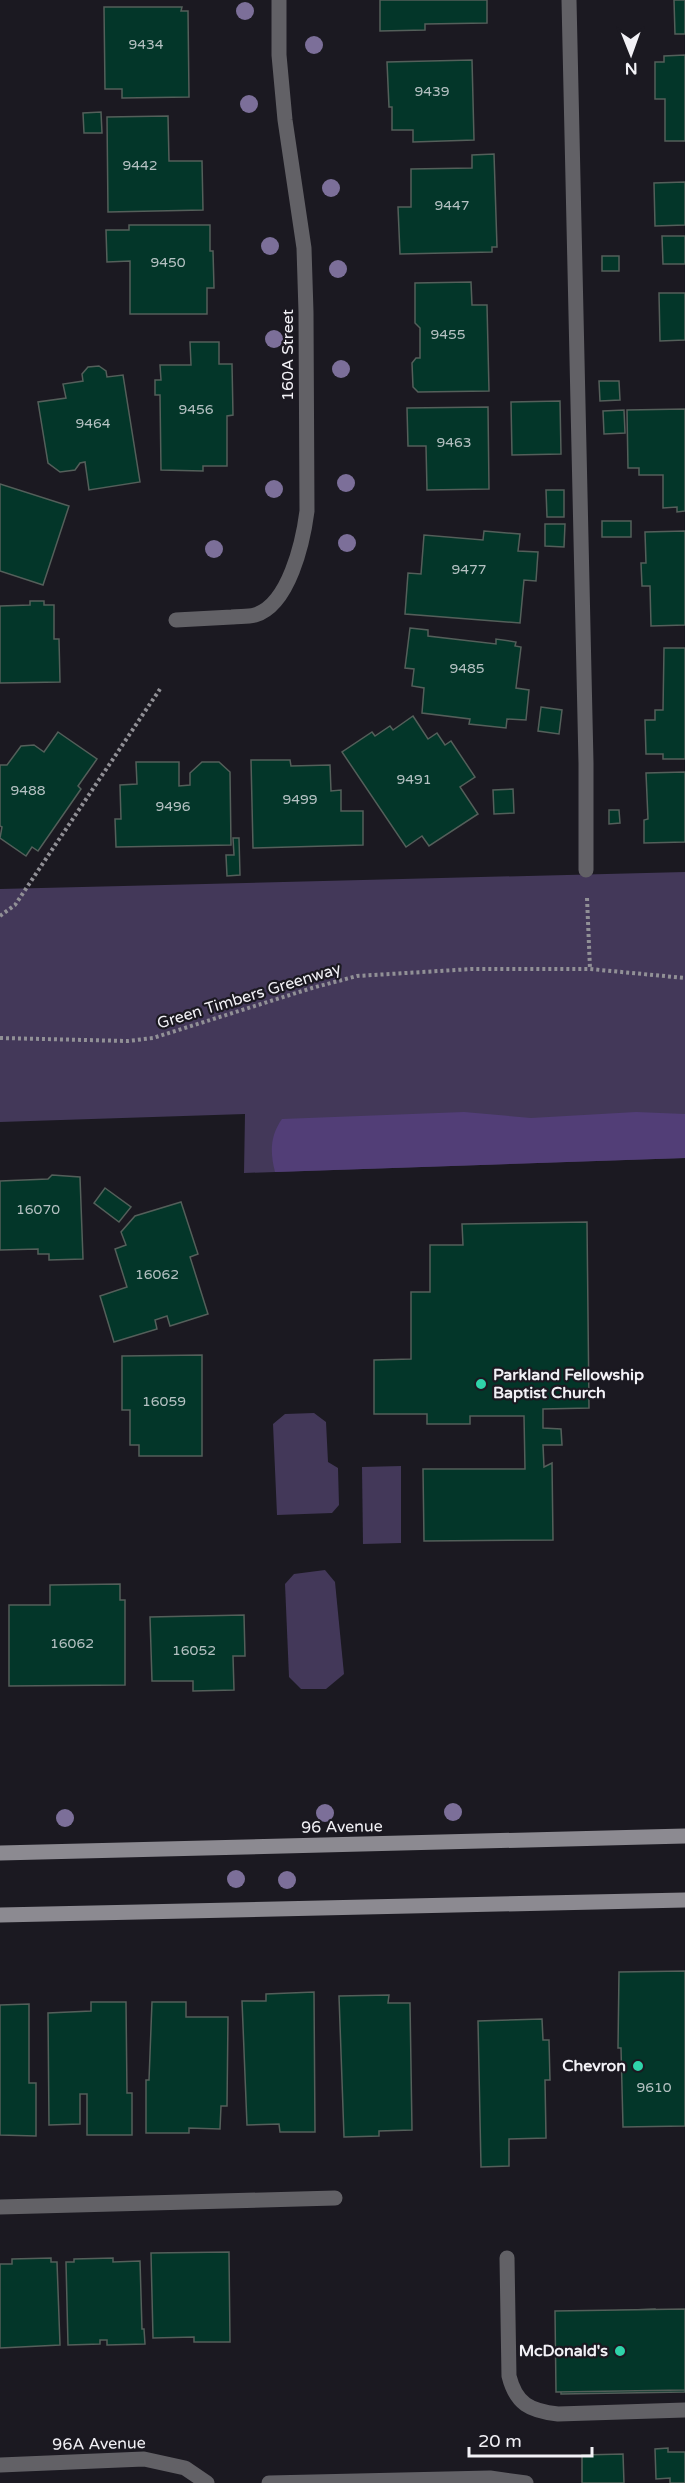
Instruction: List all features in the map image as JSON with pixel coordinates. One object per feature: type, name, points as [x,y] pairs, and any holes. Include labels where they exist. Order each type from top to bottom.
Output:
[{"type":"main road","name":"96 Avenue","points":[[0,1853],[685,1836]]},
{"type":"main road","points":[[0,1915],[685,1900]]},
{"type":"street","name":"160A Street","points":[[176,620],[255,615],[270,607],[282,593],[305,526],[307,511],[307,336],[304,249],[285,120],[279,55],[279,0]]},
{"type":"street","points":[[569,0],[586,740],[586,870]]},
{"type":"street","points":[[0,2207],[335,2198]]},
{"type":"street","points":[[507,2258],[509,2376],[513,2392],[520,2400],[529,2407],[542,2412],[558,2414],[685,2410]]},
{"type":"street","name":"96A Avenue","points":[[0,2465],[144,2459],[185,2468],[202,2479]]},
{"type":"street","points":[[268,2483],[490,2478],[526,2483]]},
{"type":"path","points":[[0,916],[15,905],[160,689]]},
{"type":"path","points":[[586,870],[590,969]]},
{"type":"path","name":"Green Timbers Greenway","points":[[0,1038],[128,1041],[153,1038],[357,976],[472,969],[590,969],[685,978]]},
{"type":"shaded area","points":[[685,872],[685,1158],[244,1173],[245,1114],[0,1122],[0,889]]},
{"type":"shaded area","points":[[464,1112],[531,1118],[636,1112],[685,1114],[685,1158],[275,1172],[272,1144],[282,1119]]},
{"type":"shaded area","points":[[314,1413],[326,1422],[328,1462],[338,1468],[339,1505],[332,1513],[277,1515],[273,1424],[285,1414]]},
{"type":"shaded area","points":[[401,1466],[401,1543],[363,1544],[362,1467]]},
{"type":"shaded area","points":[[325,1570],[335,1582],[344,1674],[326,1689],[301,1689],[289,1677],[285,1584],[294,1574]]},
{"type":"building","points":[[380,0],[487,0],[487,23],[425,24],[425,30],[380,31]]},
{"type":"building","points":[[674,0],[685,0],[685,34],[675,34]]},
{"type":"building","points":[[104,7],[182,7],[181,11],[188,11],[189,97],[122,98],[122,89],[105,89]]},
{"type":"building","points":[[685,55],[685,141],[665,141],[665,99],[655,99],[655,62],[664,62],[664,56]]},
{"type":"building","points":[[472,60],[474,140],[413,142],[413,130],[392,130],[387,62]]},
{"type":"building","points":[[101,112],[102,133],[84,133],[83,113]]},
{"type":"building","points":[[168,116],[169,161],[202,161],[203,210],[108,212],[107,117]]},
{"type":"building","points":[[494,154],[497,247],[492,247],[492,252],[400,254],[398,207],[411,207],[411,169],[472,168],[472,155]]},
{"type":"building","points":[[685,182],[685,225],[655,226],[654,183]]},
{"type":"building","points":[[129,225],[210,225],[214,288],[207,288],[207,314],[130,314],[130,261],[107,262],[106,230],[129,230]]},
{"type":"building","points":[[662,236],[685,236],[685,264],[663,264]]},
{"type":"building","points":[[602,256],[619,256],[619,271],[602,271]]},
{"type":"building","points":[[471,282],[472,305],[487,305],[489,391],[418,392],[413,387],[412,363],[416,358],[420,358],[420,328],[415,323],[415,283]]},
{"type":"building","points":[[659,293],[685,293],[685,340],[660,341]]},
{"type":"building","points":[[190,342],[219,342],[219,364],[232,364],[233,415],[227,416],[227,466],[203,466],[203,471],[161,470],[160,395],[155,395],[155,380],[161,380],[160,365],[191,365]]},
{"type":"building","points":[[99,366],[106,371],[107,377],[123,375],[140,482],[89,490],[85,462],[80,463],[75,470],[60,472],[48,463],[38,402],[66,398],[63,384],[83,381],[82,374],[88,367]]},
{"type":"building","points":[[599,381],[619,381],[620,400],[600,401]]},
{"type":"building","points":[[560,401],[561,454],[512,455],[511,402]]},
{"type":"building","points":[[488,407],[489,489],[427,490],[426,446],[408,446],[407,408]]},
{"type":"building","points":[[685,409],[685,511],[677,512],[677,507],[663,508],[663,475],[639,475],[639,468],[628,468],[627,410]]},
{"type":"building","points":[[624,410],[625,433],[604,434],[603,411]]},
{"type":"building","points":[[0,484],[69,506],[43,585],[0,571]]},
{"type":"building","points":[[546,490],[564,490],[564,517],[547,517]]},
{"type":"building","points":[[602,521],[631,521],[631,537],[602,537]]},
{"type":"building","points":[[545,524],[565,524],[564,547],[545,546]]},
{"type":"building","points":[[484,531],[520,534],[518,551],[538,552],[536,581],[524,580],[520,623],[405,614],[408,573],[421,574],[424,535],[483,540]]},
{"type":"building","points":[[685,531],[685,625],[651,626],[650,586],[642,586],[641,563],[646,563],[645,532]]},
{"type":"building","points":[[30,601],[44,601],[44,605],[54,605],[54,639],[59,639],[60,682],[0,683],[0,606],[30,605]]},
{"type":"building","points":[[410,628],[428,630],[428,636],[496,644],[496,639],[516,642],[515,646],[521,647],[516,688],[529,690],[526,720],[507,719],[506,728],[469,724],[470,719],[422,713],[424,688],[412,686],[414,669],[405,668]]},
{"type":"building","points":[[664,648],[685,648],[685,759],[663,759],[663,754],[646,754],[645,720],[655,720],[655,710],[663,710]]},
{"type":"building","points":[[541,707],[562,710],[559,734],[538,731]]},
{"type":"building","points":[[413,716],[428,739],[437,733],[445,745],[451,741],[475,777],[460,787],[478,814],[429,846],[422,836],[406,847],[342,752],[372,732],[375,736],[390,726],[393,730]]},
{"type":"building","points":[[58,732],[97,759],[78,786],[81,789],[38,851],[32,847],[26,856],[0,838],[2,827],[0,826],[0,765],[7,765],[21,746],[34,745],[44,752]]},
{"type":"building","points":[[251,760],[290,760],[291,766],[330,765],[331,791],[341,790],[341,811],[363,811],[363,845],[253,848]]},
{"type":"building","points":[[136,762],[179,762],[179,786],[190,785],[190,773],[202,762],[219,762],[230,772],[231,845],[116,847],[115,819],[121,819],[120,785],[137,784]]},
{"type":"building","points":[[685,772],[685,842],[644,843],[644,820],[648,819],[646,773]]},
{"type":"building","points":[[513,789],[514,813],[494,814],[493,790]]},
{"type":"building","points":[[609,810],[619,810],[620,823],[609,824]]},
{"type":"building","points":[[233,838],[239,838],[240,875],[227,876],[226,855],[234,855]]},
{"type":"building","points":[[52,1175],[80,1177],[83,1259],[49,1260],[49,1254],[38,1254],[38,1249],[0,1250],[0,1181],[48,1179]]},
{"type":"building","points":[[105,1188],[131,1207],[119,1222],[94,1203]]},
{"type":"building","points":[[181,1202],[198,1254],[190,1257],[208,1314],[170,1326],[167,1316],[155,1320],[157,1329],[114,1342],[100,1296],[127,1287],[115,1249],[126,1245],[121,1232],[135,1216]]},
{"type":"building","name":"Parkland Fellowship Baptist Church","points":[[587,1222],[589,1408],[543,1409],[543,1428],[561,1429],[562,1445],[543,1445],[544,1467],[552,1463],[553,1540],[424,1541],[423,1469],[525,1469],[524,1416],[470,1416],[470,1424],[427,1424],[427,1414],[374,1414],[374,1360],[411,1359],[411,1292],[430,1292],[430,1245],[463,1245],[462,1224]]},
{"type":"building","points":[[202,1355],[202,1456],[139,1456],[139,1445],[130,1445],[130,1410],[122,1410],[122,1356]]},
{"type":"building","points":[[120,1584],[120,1600],[125,1600],[125,1685],[9,1686],[9,1605],[50,1605],[50,1585]]},
{"type":"building","points":[[244,1615],[245,1656],[233,1656],[234,1690],[193,1691],[193,1681],[152,1681],[150,1617]]},
{"type":"building","points":[[685,1971],[685,2126],[623,2127],[621,2048],[618,2048],[619,1972]]},
{"type":"building","points":[[314,1992],[315,2132],[280,2132],[279,2124],[247,2125],[242,2001],[266,2001],[266,1994]]},
{"type":"building","points":[[389,1995],[388,2003],[410,2003],[412,2130],[379,2131],[379,2136],[344,2137],[339,1996]]},
{"type":"building","points":[[91,2002],[126,2002],[127,2093],[132,2093],[132,2135],[87,2135],[87,2094],[80,2094],[80,2124],[49,2125],[48,2013],[91,2011]]},
{"type":"building","points":[[152,2002],[186,2002],[186,2017],[228,2017],[227,2106],[221,2106],[220,2129],[189,2128],[189,2133],[146,2133],[146,2080],[149,2080]]},
{"type":"building","points":[[29,2004],[29,2083],[36,2083],[36,2136],[0,2135],[0,2005]]},
{"type":"building","points":[[542,2019],[543,2040],[549,2040],[550,2080],[545,2080],[546,2138],[509,2139],[509,2166],[481,2167],[478,2021]]},
{"type":"building","points":[[229,2252],[230,2342],[194,2342],[194,2337],[153,2338],[151,2253]]},
{"type":"building","points":[[51,2258],[51,2262],[57,2262],[60,2345],[0,2348],[0,2264],[12,2264],[12,2259]]},
{"type":"building","points":[[113,2258],[113,2262],[140,2261],[142,2329],[144,2329],[145,2344],[107,2345],[107,2340],[100,2340],[100,2344],[68,2345],[66,2262],[74,2262],[74,2259]]},
{"type":"building","name":"McDonald's","points":[[655,2309],[655,2316],[685,2312],[685,2392],[561,2394],[559,2318],[610,2317],[610,2311]]},
{"type":"building","name":"McDonald's","points":[[685,2309],[685,2390],[556,2392],[555,2311]]},
{"type":"building","points":[[668,2448],[668,2452],[685,2452],[685,2483],[670,2483],[670,2478],[656,2479],[655,2449]]},
{"type":"building","points":[[623,2454],[624,2483],[582,2483],[582,2455]]},
{"type":"place","name":"Parkland Fellowship Baptist Church","points":[[481,1384]]},
{"type":"place","name":"Chevron","points":[[638,2066]]},
{"type":"place","name":"McDonald's","points":[[620,2351]]}]
